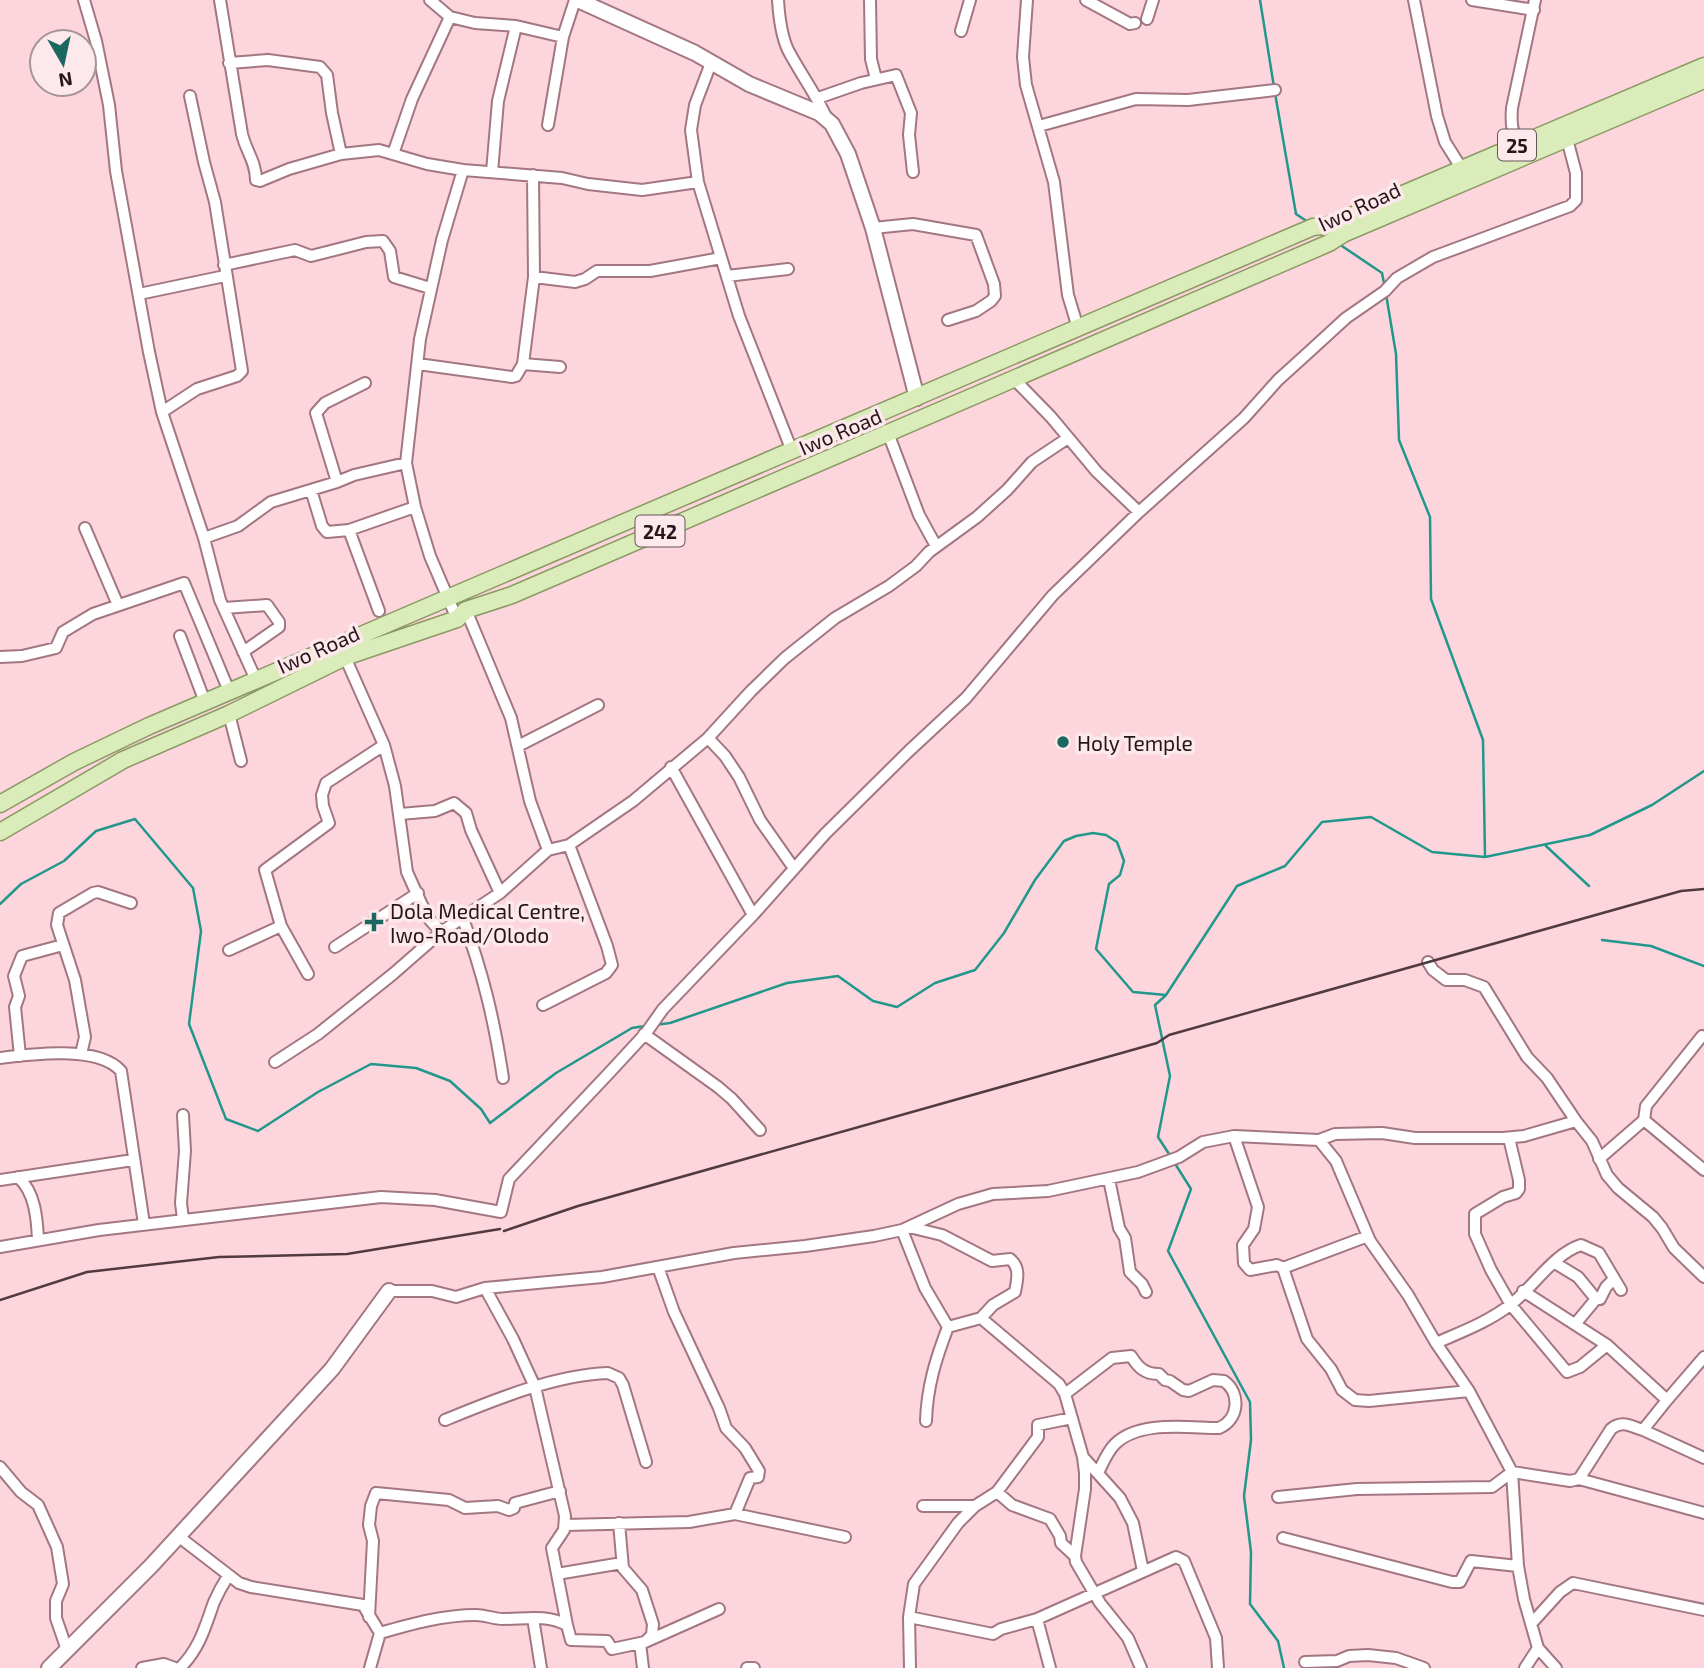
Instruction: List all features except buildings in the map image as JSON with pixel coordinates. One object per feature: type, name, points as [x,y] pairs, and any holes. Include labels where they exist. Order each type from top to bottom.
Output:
[{"type":"main road","name":"Iwo Road","points":[[0,832],[123,760],[229,714],[345,657],[522,591],[1014,379],[1462,169],[1704,66]]},
{"type":"main road","name":"Iwo Road","points":[[0,804],[74,762],[229,691],[1079,328],[1567,139],[1704,80]]},
{"type":"street","points":[[84,0],[96,41],[109,105],[116,171],[162,412],[224,608],[256,680]]},
{"type":"street","points":[[220,0],[242,134],[245,148],[252,156],[256,180],[260,181],[289,169],[341,154],[379,150],[427,164],[463,170],[533,175],[642,190],[698,182]]},
{"type":"street","points":[[430,0],[450,17],[475,23],[516,26],[563,37]]},
{"type":"street","points":[[548,125],[563,37],[576,0],[695,53],[748,84],[819,113],[828,120]]},
{"type":"street","points":[[778,0],[787,47],[848,154],[873,228],[917,398]]},
{"type":"street","points":[[870,0],[871,59],[876,79]]},
{"type":"street","points":[[961,31],[970,0]]},
{"type":"street","points":[[1027,0],[1023,57],[1026,85],[1054,182],[1068,295],[1079,328]]},
{"type":"street","points":[[1086,0],[1130,24],[1135,23]]},
{"type":"street","points":[[1147,19],[1153,0]]},
{"type":"street","points":[[1414,0],[1437,116],[1446,142],[1462,169]]},
{"type":"street","points":[[1472,0],[1535,5],[1512,108],[1513,135],[1520,144]]},
{"type":"street","points":[[394,154],[412,99],[450,17]]},
{"type":"street","points":[[492,172],[498,101],[516,26]]},
{"type":"street","points":[[229,63],[268,60],[320,67],[327,75],[341,154]]},
{"type":"street","points":[[711,62],[695,104],[691,131],[698,182],[739,316],[792,451]]},
{"type":"street","points":[[818,98],[896,75],[911,113],[909,135],[913,172]]},
{"type":"street","points":[[1039,126],[1136,99],[1188,100],[1275,90]]},
{"type":"street","points":[[162,412],[197,388],[237,376],[242,371],[215,202],[190,96]]},
{"type":"street","points":[[0,1247],[144,1224],[382,1197],[435,1200],[501,1212],[509,1179],[645,1033],[663,1009],[753,915],[793,867],[910,750],[967,698],[1052,595],[1244,418],[1278,380],[1346,318],[1385,291],[1398,278],[1433,257],[1570,206],[1576,200],[1576,173],[1567,139]]},
{"type":"street","points":[[463,170],[430,288],[420,339],[406,463],[415,507],[430,556],[449,599],[462,614],[511,718],[530,801],[548,850]]},
{"type":"street","points":[[418,364],[516,376],[523,364],[534,277],[533,175]]},
{"type":"street","points":[[873,228],[914,224],[976,235],[994,284],[995,296],[976,310],[948,320]]},
{"type":"street","points":[[139,294],[295,250],[311,256],[366,242],[383,241],[390,251],[394,276],[430,288]]},
{"type":"street","points":[[534,277],[575,282],[597,271],[650,271],[721,258]]},
{"type":"street","points":[[727,276],[788,268]]},
{"type":"street","points":[[523,364],[561,367]]},
{"type":"street","points":[[1014,379],[1097,472],[1139,512]]},
{"type":"street","points":[[337,482],[316,413],[325,403],[365,383]]},
{"type":"street","points":[[888,433],[919,515],[936,546]]},
{"type":"street","points":[[275,1062],[318,1034],[393,975],[440,932],[500,893],[548,850],[569,845],[633,801],[708,738],[785,658],[835,618],[889,586],[916,566],[936,546],[977,517],[1032,462],[1068,438]]},
{"type":"street","points":[[204,538],[238,526],[271,502],[354,475],[406,463]]},
{"type":"street","points":[[311,490],[325,531],[331,532],[349,530],[415,507]]},
{"type":"street","points":[[85,528],[118,605]]},
{"type":"street","points":[[349,530],[379,611]]},
{"type":"street","points":[[0,657],[57,649],[63,632],[73,624],[93,614],[184,583],[229,691]]},
{"type":"street","points":[[224,608],[267,606],[278,622],[279,627],[243,652]]},
{"type":"street","points":[[180,636],[205,702]]},
{"type":"street","points":[[345,657],[384,746],[400,814],[407,872],[430,920],[440,932]]},
{"type":"street","points":[[518,746],[598,705]]},
{"type":"street","points":[[229,714],[242,761]]},
{"type":"street","points":[[708,738],[732,767],[760,820],[793,867]]},
{"type":"street","points":[[308,974],[281,926],[265,870],[329,824],[322,795],[327,783],[384,746]]},
{"type":"street","points":[[671,767],[753,915]]},
{"type":"street","points":[[400,814],[435,811],[454,803],[466,813],[500,893]]},
{"type":"street","points":[[542,1005],[606,973],[612,965],[569,845]]},
{"type":"street","points":[[81,1054],[85,1037],[75,980],[57,925],[58,918],[76,902],[99,892],[131,903]]},
{"type":"street","points":[[335,947],[418,893]]},
{"type":"street","points":[[462,916],[478,958],[493,1014],[503,1078]]},
{"type":"street","points":[[229,950],[281,926]]},
{"type":"street","points":[[20,1056],[15,1007],[19,996],[14,976],[22,956],[63,945]]},
{"type":"street","points":[[1428,962],[1446,981],[1465,981],[1484,987],[1527,1057],[1547,1078],[1592,1141],[1607,1175],[1618,1188],[1653,1217],[1674,1248],[1704,1277]]},
{"type":"street","points":[[645,1033],[725,1093],[760,1130]]},
{"type":"street","points":[[1599,1158],[1644,1120],[1646,1106],[1702,1036]]},
{"type":"street","points":[[0,1058],[81,1054],[117,1066],[121,1071],[144,1224]]},
{"type":"street","points":[[183,1115],[183,1219]]},
{"type":"street","points":[[1644,1120],[1704,1170]]},
{"type":"street","points":[[59,1661],[332,1369],[389,1291],[432,1291],[456,1297],[485,1288],[603,1277],[734,1253],[805,1247],[906,1229],[958,1204],[993,1194],[1048,1191],[1109,1179],[1173,1159],[1203,1142],[1234,1136],[1319,1140],[1335,1134],[1382,1133],[1451,1139],[1509,1138],[1576,1121]]},
{"type":"street","points":[[1234,1136],[1258,1208],[1254,1229],[1243,1245],[1244,1263],[1250,1270],[1277,1265],[1283,1268],[1307,1339],[1331,1369],[1342,1390],[1355,1400],[1369,1401],[1469,1391]]},
{"type":"street","points":[[1509,1138],[1519,1189],[1475,1214],[1474,1228],[1491,1270],[1511,1305],[1567,1372],[1580,1367],[1607,1345]]},
{"type":"street","points":[[1319,1140],[1336,1161],[1368,1236],[1469,1391],[1512,1472],[1518,1566],[1531,1624],[1538,1648],[1556,1668]]},
{"type":"street","points":[[0,1180],[133,1160]]},
{"type":"street","points":[[18,1177],[25,1183],[36,1213],[38,1239]]},
{"type":"street","points":[[1109,1179],[1119,1227],[1125,1238],[1130,1272],[1146,1292]]},
{"type":"street","points":[[906,1229],[942,1235],[992,1261],[1010,1259],[1014,1263],[1017,1272],[1015,1292],[993,1305],[981,1318],[948,1327]]},
{"type":"street","points":[[906,1229],[925,1288],[948,1327]]},
{"type":"street","points":[[1283,1268],[1368,1236]]},
{"type":"street","points":[[1436,1343],[1479,1324],[1511,1305],[1555,1263],[1581,1245],[1598,1253],[1621,1290]]},
{"type":"street","points":[[1555,1263],[1578,1277],[1596,1299]]},
{"type":"street","points":[[658,1267],[674,1312],[719,1408],[721,1419],[745,1448],[759,1471],[758,1477],[750,1478],[735,1514]]},
{"type":"street","points":[[1576,1323],[1596,1299],[1600,1299],[1614,1279]]},
{"type":"street","points":[[485,1288],[535,1387],[560,1491],[565,1525],[552,1548],[571,1640],[607,1641],[612,1649],[642,1643],[719,1609]]},
{"type":"street","points":[[1523,1291],[1607,1345],[1667,1400]]},
{"type":"street","points":[[981,1318],[1059,1384],[1065,1394],[1083,1457],[1085,1489],[1075,1556]]},
{"type":"street","points":[[926,1421],[927,1397],[936,1358],[948,1327]]},
{"type":"street","points":[[1065,1394],[1112,1358],[1127,1356],[1134,1358],[1133,1361],[1146,1374],[1159,1374],[1164,1380],[1183,1390],[1188,1391],[1213,1380],[1224,1381],[1236,1394],[1234,1411],[1230,1421],[1224,1425],[1138,1432],[1117,1442],[1098,1473]]},
{"type":"street","points":[[1643,1430],[1704,1357]]},
{"type":"street","points":[[445,1420],[493,1400],[535,1387],[607,1373],[619,1378],[623,1385],[646,1462]]},
{"type":"street","points":[[911,1668],[909,1617],[914,1584],[958,1523],[975,1506],[997,1492],[1038,1437],[1038,1425],[1072,1418]]},
{"type":"street","points":[[1579,1479],[1611,1429],[1622,1423],[1704,1458]]},
{"type":"street","points":[[1083,1457],[1107,1455]]},
{"type":"street","points":[[1083,1457],[1121,1498],[1133,1523],[1143,1571]]},
{"type":"street","points":[[0,1467],[21,1492],[38,1505],[57,1547],[62,1584],[56,1601],[59,1661]]},
{"type":"street","points":[[1278,1497],[1357,1489],[1492,1487],[1512,1472],[1570,1481],[1579,1479],[1704,1513]]},
{"type":"street","points":[[369,1616],[373,1541],[369,1525],[371,1506],[376,1493],[449,1500],[465,1508],[498,1506],[509,1510],[514,1508],[515,1503],[560,1491]]},
{"type":"street","points":[[997,1492],[1012,1505],[1050,1519],[1061,1543],[1075,1556],[1093,1592],[1128,1638],[1141,1668]]},
{"type":"street","points":[[923,1506],[975,1506]]},
{"type":"street","points":[[565,1525],[689,1522],[735,1514],[845,1536]]},
{"type":"street","points":[[619,1522],[622,1563],[642,1590],[653,1623],[652,1635],[642,1643]]},
{"type":"street","points":[[178,1536],[228,1576],[251,1587],[363,1605],[380,1633],[370,1668]]},
{"type":"street","points":[[1283,1538],[1452,1582],[1460,1582],[1471,1561],[1518,1566]]},
{"type":"street","points":[[1061,1543],[1077,1543]]},
{"type":"street","points":[[909,1617],[993,1634],[1001,1629],[1037,1619],[1176,1557],[1184,1561],[1214,1631],[1219,1668]]},
{"type":"street","points":[[557,1574],[622,1563]]},
{"type":"street","points":[[142,1668],[164,1664],[178,1668],[192,1656],[205,1633],[215,1600],[228,1576]]},
{"type":"street","points":[[1531,1624],[1560,1592],[1573,1583],[1704,1610]]},
{"type":"street","points":[[555,1619],[564,1610]]},
{"type":"street","points":[[380,1633],[422,1622],[480,1615],[500,1619],[555,1619],[566,1625]]},
{"type":"street","points":[[533,1618],[541,1668]]},
{"type":"street","points":[[909,1634],[925,1619]]},
{"type":"street","points":[[1037,1619],[1050,1668]]},
{"type":"street","points":[[642,1643],[643,1668]]},
{"type":"street","points":[[1525,1668],[1538,1648]]},
{"type":"street","points":[[1305,1662],[1368,1656],[1396,1658],[1424,1668]]},
{"type":"street","points":[[747,1668],[754,1668]]},
{"type":"waterway","points":[[1260,0],[1274,87]]},
{"type":"waterway","points":[[1275,93],[1296,214],[1308,222]]},
{"type":"waterway","points":[[1339,244],[1382,273],[1385,288]]},
{"type":"waterway","points":[[1386,294],[1396,354],[1399,440],[1430,517],[1431,599],[1483,740],[1485,856]]},
{"type":"waterway","points":[[655,1025],[670,1023],[787,983],[838,976],[873,1001],[897,1007],[935,983],[975,970],[1004,933],[1035,880],[1064,841],[1093,833],[1106,835],[1117,842],[1124,861],[1120,875],[1109,884],[1096,949],[1133,992],[1166,995],[1237,886],[1285,866],[1322,822],[1371,817],[1432,852],[1485,857],[1590,835],[1652,805],[1704,771]]},
{"type":"waterway","points":[[0,904],[21,884],[64,861],[96,831],[135,819],[193,888],[201,931],[189,1024],[226,1119],[258,1131],[318,1092],[371,1064],[416,1068],[450,1081],[481,1109],[490,1123],[556,1073],[632,1028],[645,1026]]},
{"type":"waterway","points":[[1546,846],[1589,886]]},
{"type":"waterway","points":[[1602,940],[1651,946],[1704,966]]},
{"type":"waterway","points":[[1165,996],[1155,1005],[1170,1076],[1158,1137],[1171,1157]]},
{"type":"waterway","points":[[1174,1162],[1191,1189],[1168,1251],[1250,1402],[1251,1440],[1244,1496],[1251,1552],[1250,1604],[1278,1641],[1284,1668]]},
{"type":"railway","points":[[504,1231],[578,1206],[1157,1043],[1169,1035],[1681,891],[1704,889]]},
{"type":"railway","points":[[0,1300],[87,1272],[219,1257],[347,1254],[500,1229]]},
{"type":"place","name":"Holy Temple","points":[[1063,742]]},
{"type":"place","name":"Dola Medical Centre, Iwo-Road/Olodo","points":[[374,922]]}]
